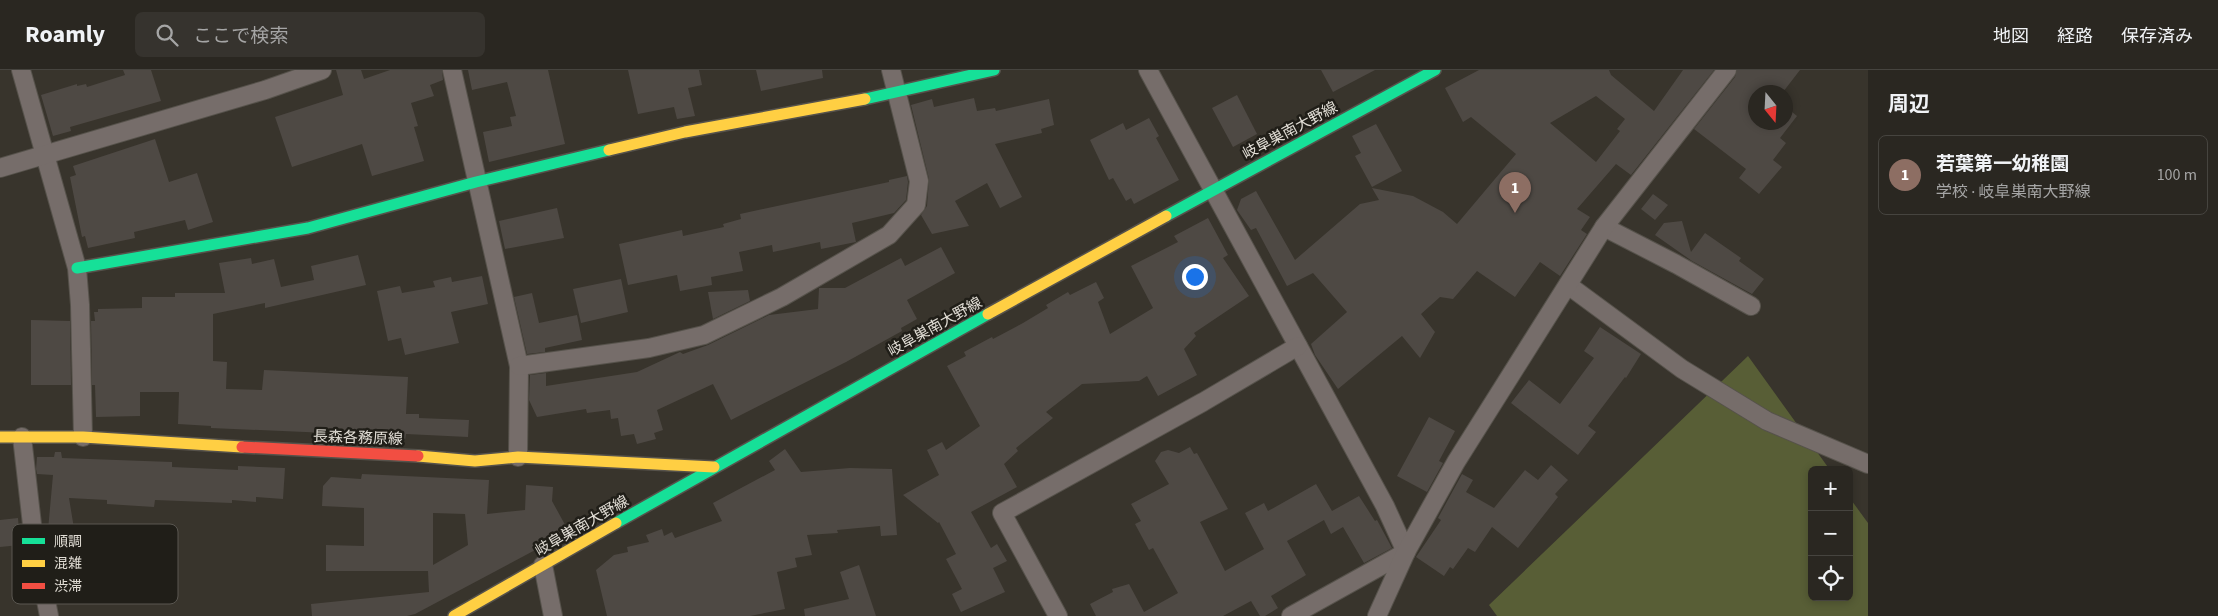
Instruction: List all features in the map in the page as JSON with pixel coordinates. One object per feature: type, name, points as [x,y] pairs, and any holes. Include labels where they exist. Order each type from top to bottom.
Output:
[{"type":"main road","points":[[76,268],[308,228],[476,182],[685,132],[897,93],[994,70]]},
{"type":"main road","name":"岐阜巣南大野線","points":[[454,616],[714,467],[1212,190],[1435,70]]},
{"type":"main road","name":"長森各務原線","points":[[0,437],[83,437],[475,460],[518,457],[714,467]]},
{"type":"street","points":[[22,70],[76,268],[80,305],[83,437]]},
{"type":"street","points":[[0,168],[265,90],[322,70]]},
{"type":"street","points":[[452,70],[519,366],[518,457]]},
{"type":"street","points":[[519,366],[649,348],[704,335],[782,297],[889,234],[916,204],[919,181],[891,70]]},
{"type":"street","points":[[1148,70],[1384,506],[1406,552]]},
{"type":"street","points":[[1377,616],[1406,552],[1456,462],[1604,227],[1727,70]]},
{"type":"street","points":[[1604,227],[1751,306]]},
{"type":"street","points":[[1568,285],[1682,369],[1767,421],[1868,464]]},
{"type":"street","points":[[1058,616],[1002,513],[1203,402],[1298,346]]},
{"type":"street","points":[[22,437],[32,524]]},
{"type":"street","points":[[1291,616],[1406,552]]},
{"type":"street","points":[[543,566],[553,616]]},
{"type":"green space","points":[[1748,356],[1827,466],[1808,466],[1808,601],[1853,601],[1853,502],[1868,523],[1868,616],[1497,616],[1489,605]]},
{"type":"building","points":[[123,70],[151,70],[161,101],[70,127],[71,131],[53,136],[41,95],[77,84],[77,86],[86,84],[87,87],[125,75]]},
{"type":"building","points":[[336,70],[361,70],[364,79],[390,70],[442,70],[443,80],[430,85],[434,96],[411,103],[418,126],[414,127],[424,161],[372,176],[362,144],[292,167],[275,117],[343,95]]},
{"type":"building","points":[[468,70],[548,70],[565,144],[489,162],[483,132],[512,126],[510,117],[516,116],[507,82],[472,90]]},
{"type":"building","points":[[628,70],[699,70],[702,85],[688,88],[695,116],[677,119],[674,107],[638,114]]},
{"type":"building","points":[[756,70],[822,70],[823,78],[761,91]]},
{"type":"building","points":[[1321,70],[1375,70],[1333,92]]},
{"type":"building","points":[[1479,70],[1609,70],[1611,75],[1654,111],[1683,70],[1714,70],[1631,175],[1616,164],[1577,209],[1590,217],[1581,230],[1587,234],[1560,276],[1540,262],[1515,297],[1477,271],[1453,299],[1440,297],[1421,314],[1435,332],[1420,358],[1402,336],[1338,389],[1315,355],[1311,344],[1347,312],[1313,273],[1287,286],[1256,228],[1251,230],[1237,210],[1241,199],[1256,191],[1295,260],[1360,204],[1379,200],[1372,188],[1413,196],[1443,212],[1457,224],[1516,154],[1471,117],[1463,122],[1445,88]],"holes":[[[1596,96],[1625,119],[1617,129],[1620,131],[1596,162],[1550,123]]]},
{"type":"building","points":[[1737,70],[1800,70],[1788,85],[1748,85],[1748,130],[1786,130],[1780,138],[1786,143],[1773,160],[1782,167],[1759,194],[1739,178],[1746,169],[1694,129],[1735,77]]},
{"type":"building","points":[[1237,95],[1257,134],[1233,147],[1212,108]]},
{"type":"building","points":[[974,98],[977,111],[995,108],[996,111],[1049,99],[1054,125],[1041,129],[1042,133],[995,144],[1022,197],[1000,208],[987,183],[955,201],[969,226],[932,234],[921,215],[927,206],[929,179],[911,105],[932,99],[934,107]]},
{"type":"building","points":[[1793,113],[1797,116],[1793,121]]},
{"type":"building","points":[[1149,118],[1159,136],[1156,138],[1179,180],[1134,204],[1131,198],[1126,201],[1113,178],[1109,180],[1090,140],[1123,123],[1126,130]]},
{"type":"building","points":[[1376,124],[1402,171],[1372,187],[1355,156],[1361,153],[1352,136]]},
{"type":"building","points":[[155,139],[169,182],[197,173],[213,222],[188,230],[185,220],[134,232],[135,238],[88,248],[85,236],[82,237],[70,177],[76,175],[73,166]]},
{"type":"building","points":[[907,176],[906,200],[894,213],[852,223],[856,242],[821,249],[820,242],[773,252],[772,245],[739,252],[743,271],[711,277],[712,285],[680,291],[677,275],[628,285],[619,244],[682,230],[683,236],[724,227],[723,224],[741,219],[740,214],[889,182],[889,180]]},
{"type":"building","points":[[1653,194],[1668,205],[1655,220],[1641,209]]},
{"type":"building","points":[[557,208],[564,238],[505,249],[499,221]]},
{"type":"building","points":[[1208,218],[1228,255],[1223,258],[1249,296],[1194,333],[1196,336],[1184,349],[1197,375],[1158,396],[1147,376],[1139,381],[1082,384],[1046,412],[1053,418],[1016,448],[1018,451],[1004,464],[1017,487],[971,512],[991,548],[997,544],[1007,561],[993,568],[1005,592],[961,612],[952,594],[962,589],[946,559],[956,554],[939,522],[903,495],[939,475],[927,450],[942,442],[946,450],[980,426],[947,366],[966,356],[964,352],[992,337],[993,339],[1048,308],[1046,305],[1068,292],[1070,295],[1096,282],[1104,298],[1098,302],[1110,334],[1153,308],[1131,266],[1178,242],[1174,236]]},
{"type":"building","points":[[1682,221],[1691,252],[1705,233],[1741,258],[1739,261],[1764,279],[1752,294],[1692,261],[1655,235],[1664,223]]},
{"type":"building","points":[[941,247],[955,273],[907,300],[917,319],[901,328],[902,331],[846,362],[731,420],[713,384],[657,410],[663,430],[654,433],[656,439],[637,444],[634,434],[621,436],[618,418],[611,419],[610,410],[587,413],[586,409],[537,417],[529,400],[530,375],[546,373],[546,386],[637,372],[680,352],[683,354],[708,345],[769,315],[818,309],[819,288],[845,288],[901,258],[905,266]]},
{"type":"building","points":[[358,255],[366,285],[265,308],[265,303],[213,314],[213,361],[227,362],[226,389],[262,390],[264,370],[408,377],[406,414],[419,414],[419,418],[469,420],[468,437],[406,434],[405,440],[328,436],[328,433],[211,428],[211,426],[178,424],[179,392],[140,392],[140,416],[96,417],[95,385],[92,385],[91,321],[95,321],[94,312],[98,312],[98,309],[142,308],[142,297],[175,297],[175,293],[225,293],[219,263],[251,258],[252,264],[274,259],[281,287],[314,280],[311,266]]},
{"type":"building","points":[[482,276],[488,304],[451,312],[459,343],[405,355],[401,338],[388,341],[377,291],[400,286],[402,293],[435,287],[433,281],[451,277],[452,282]]},
{"type":"building","points":[[621,279],[628,312],[581,323],[573,289]]},
{"type":"building","points":[[748,290],[750,301],[713,319],[708,292]]},
{"type":"building","points":[[532,293],[539,323],[577,315],[582,340],[545,348],[545,352],[527,354],[514,297]]},
{"type":"building","points":[[31,320],[70,321],[71,385],[31,385]]},
{"type":"building","points":[[1600,327],[1641,354],[1626,378],[1588,426],[1596,432],[1578,455],[1511,403],[1529,380],[1560,404],[1594,358],[1584,351]]},
{"type":"building","points":[[1429,417],[1455,431],[1439,461],[1443,463],[1427,492],[1397,476]]},
{"type":"building","points":[[1190,447],[1194,454],[1197,453],[1228,509],[1200,522],[1225,571],[1264,549],[1245,513],[1264,503],[1268,511],[1316,484],[1332,511],[1359,496],[1375,521],[1377,520],[1392,548],[1364,563],[1343,527],[1331,534],[1324,520],[1287,541],[1306,575],[1271,596],[1278,608],[1265,616],[1260,616],[1251,601],[1223,616],[1096,616],[1090,604],[1113,592],[1112,589],[1129,584],[1144,612],[1178,593],[1153,548],[1149,550],[1135,524],[1141,521],[1131,504],[1169,484],[1155,461],[1161,452],[1168,450],[1179,453]]},
{"type":"building","points":[[785,449],[801,472],[850,468],[892,469],[897,535],[881,536],[880,526],[837,530],[838,533],[807,535],[812,555],[795,558],[797,567],[777,572],[785,609],[750,616],[607,616],[596,570],[614,555],[628,552],[627,547],[649,542],[646,535],[662,529],[664,536],[672,532],[675,538],[722,521],[713,503],[775,470],[769,461]]},
{"type":"building","points":[[55,452],[61,452],[62,458],[172,462],[172,467],[238,470],[238,466],[285,468],[283,499],[256,497],[256,502],[232,500],[232,503],[155,500],[154,507],[107,504],[107,500],[69,498],[73,524],[49,524],[53,475],[37,474],[36,469],[37,457],[54,457]]},
{"type":"building","points":[[1551,465],[1568,480],[1555,494],[1558,497],[1518,548],[1492,527],[1475,552],[1468,548],[1453,569],[1450,567],[1444,576],[1416,557],[1441,520],[1438,518],[1462,474],[1473,480],[1466,492],[1494,508],[1525,470],[1538,480]]},
{"type":"building","points":[[362,474],[489,480],[487,514],[525,510],[526,485],[553,487],[552,501],[569,532],[415,614],[407,616],[312,616],[311,604],[429,592],[428,571],[326,571],[326,545],[364,546],[364,508],[322,506],[323,486],[331,477],[361,479]],"holes":[[[433,513],[465,514],[468,545],[433,565]]]},
{"type":"building","points":[[18,518],[18,524],[12,524],[12,546],[0,547],[0,520]]},
{"type":"building","points":[[859,565],[876,616],[805,616],[804,609],[849,599],[840,572]]},
{"type":"traffic: fast","points":[[865,99],[994,70]]},
{"type":"traffic: fast","points":[[1166,216],[1435,70]]},
{"type":"traffic: fast","points":[[77,268],[308,228],[476,182],[609,150]]},
{"type":"traffic: fast","points":[[616,523],[988,314]]},
{"type":"traffic: slow","points":[[609,150],[685,132],[865,99]]},
{"type":"traffic: slow","points":[[988,314],[1166,216]]},
{"type":"traffic: slow","points":[[0,437],[83,437],[242,447]]},
{"type":"traffic: slow","points":[[418,456],[475,461],[518,457],[714,467]]},
{"type":"traffic: slow","points":[[454,616],[616,523]]},
{"type":"traffic: jam","points":[[242,447],[418,456]]},
{"type":"place","name":"若葉第一幼稚園","points":[[1515,213]]}]
